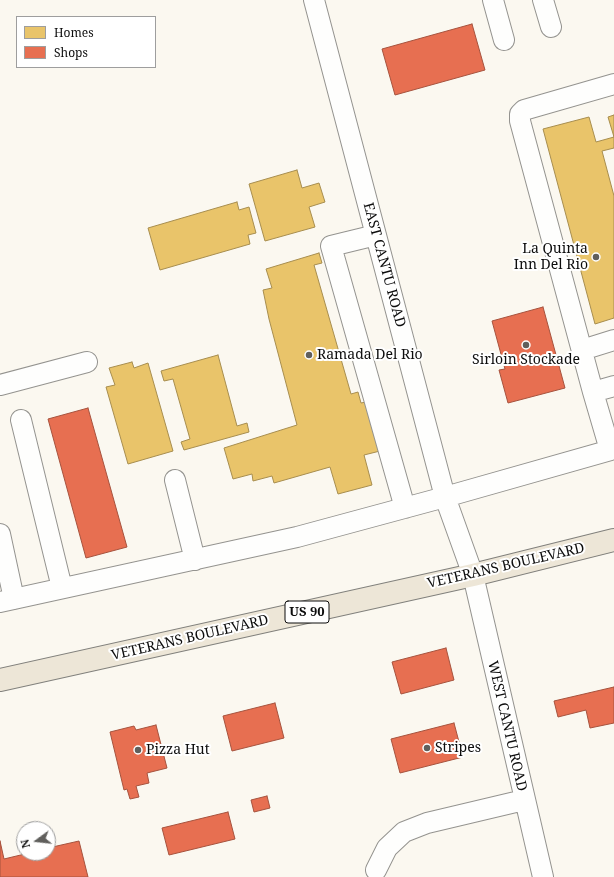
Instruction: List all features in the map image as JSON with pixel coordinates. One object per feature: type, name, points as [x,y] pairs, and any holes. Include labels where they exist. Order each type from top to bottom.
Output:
[{"type":"main road","name":"VETERANS BOULEVARD","points":[[0,680],[473,575],[614,540]]},
{"type":"street","name":"EAST CANTU ROAD","points":[[314,0],[445,497],[473,575]]},
{"type":"street","points":[[493,0],[504,40]]},
{"type":"street","points":[[543,0],[550,27]]},
{"type":"street","points":[[0,534],[7,600],[297,537],[445,497],[612,449],[593,392],[520,121],[520,114],[524,110],[614,84]]},
{"type":"street","points":[[376,235],[331,246],[404,508]]},
{"type":"street","points":[[582,350],[614,340]]},
{"type":"street","points":[[0,385],[87,362]]},
{"type":"street","points":[[593,392],[614,386]]},
{"type":"street","points":[[21,420],[62,588]]},
{"type":"street","points":[[175,480],[195,560]]},
{"type":"street","name":"WEST CANTU ROAD","points":[[473,575],[543,877]]},
{"type":"street","points":[[376,870],[387,848],[404,832],[427,823],[524,800]]},
{"type":"building: Homes","points":[[614,115],[614,137],[608,117]]},
{"type":"building: Homes","name":"La Quinta Inn Del Rio","points":[[589,117],[596,142],[614,137],[614,148],[602,151],[614,196],[614,318],[595,324],[543,129]]},
{"type":"building: Homes","points":[[297,170],[302,188],[319,183],[325,202],[309,207],[315,227],[265,241],[249,184]]},
{"type":"building: Homes","points":[[237,202],[239,210],[249,207],[256,233],[248,235],[250,244],[160,270],[148,228]]},
{"type":"building: Homes","name":"Ramada Del Rio","points":[[319,253],[322,263],[314,265],[351,394],[358,392],[361,403],[366,402],[380,451],[364,455],[372,485],[338,494],[330,467],[274,483],[272,476],[253,481],[252,474],[233,479],[224,448],[297,425],[269,319],[263,290],[272,288],[266,269]]},
{"type":"building: Homes","points":[[218,355],[237,426],[247,423],[249,432],[184,450],[181,442],[190,439],[173,379],[164,381],[161,371]]},
{"type":"building: Homes","points":[[132,362],[134,368],[148,363],[173,451],[128,464],[106,387],[115,385],[109,368]]},
{"type":"building: Shops","points":[[472,24],[485,70],[395,95],[382,49]]},
{"type":"building: Shops","name":"Sirloin Stockade","points":[[543,307],[565,388],[508,403],[499,370],[505,369],[492,321]]},
{"type":"building: Shops","points":[[88,408],[127,547],[86,558],[48,419]]},
{"type":"building: Shops","points":[[446,648],[454,680],[401,694],[392,662]]},
{"type":"building: Shops","points":[[614,687],[614,723],[590,728],[586,710],[558,717],[554,701]]},
{"type":"building: Shops","points":[[275,703],[284,738],[232,751],[223,716]]},
{"type":"building: Shops","name":"Stripes","points":[[454,723],[463,757],[400,773],[391,739]]},
{"type":"building: Shops","name":"Pizza Hut","points":[[156,725],[167,768],[147,773],[149,783],[136,786],[139,797],[130,799],[127,789],[124,790],[110,732],[134,726],[136,730]]},
{"type":"building: Shops","points":[[267,796],[270,808],[254,812],[251,800]]},
{"type":"building: Shops","points":[[228,812],[235,839],[169,855],[162,828]]},
{"type":"building: Shops","points":[[0,841],[4,859],[16,856],[16,861],[56,861],[56,846],[79,841],[88,877],[0,877]]},
{"type":"place","name":"La Quinta Inn Del Rio","points":[[596,257]]},
{"type":"place","name":"Sirloin Stockade","points":[[526,345]]},
{"type":"place","name":"Ramada Del Rio","points":[[309,355]]},
{"type":"place","name":"Stripes","points":[[427,748]]},
{"type":"place","name":"Pizza Hut","points":[[138,750]]}]
